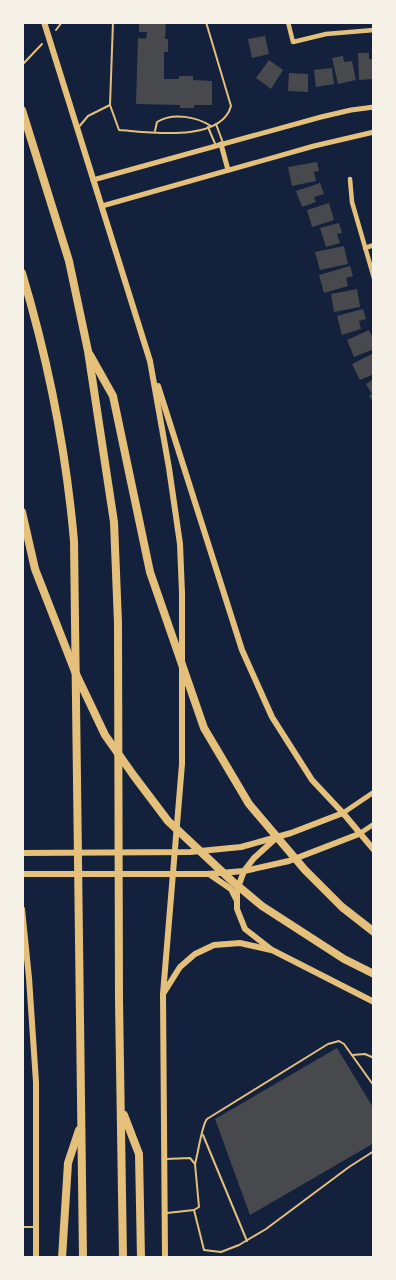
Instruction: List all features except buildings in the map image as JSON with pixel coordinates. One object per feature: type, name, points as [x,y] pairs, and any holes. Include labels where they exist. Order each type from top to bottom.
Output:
[{"type":"highway","points":[[22,110],[69,261],[88,352],[114,522],[118,623],[119,1000],[123,1258]]},
{"type":"highway","points":[[22,273],[36,317],[56,409],[71,505],[74,540],[83,1258]]},
{"type":"highway","points":[[88,352],[114,396],[150,572],[204,728],[249,804],[342,907],[374,932]]},
{"type":"highway","points":[[22,512],[35,569],[76,674],[105,735],[168,821],[232,881],[262,906],[344,959],[374,974]]},
{"type":"highway","points":[[121,1108],[139,1154],[141,1258]]},
{"type":"highway","points":[[62,1258],[68,1163],[82,1123]]},
{"type":"main road","points":[[44,22],[242,650],[272,717],[312,780],[374,850]]},
{"type":"main road","points":[[150,360],[180,544],[182,593],[182,764],[163,994],[165,1258]]},
{"type":"main road","points":[[22,853],[190,852],[241,847],[276,838],[343,813]]},
{"type":"main road","points":[[22,874],[208,874],[244,871],[289,861],[358,834]]},
{"type":"main road","points":[[276,838],[254,858],[244,871],[237,890],[237,908],[245,929],[272,950],[374,1002]]},
{"type":"main road","points":[[208,874],[230,889],[237,901]]},
{"type":"main road","points":[[22,909],[36,1082],[36,1258]]},
{"type":"main road","points":[[163,994],[180,967],[195,954],[214,945],[240,943],[272,950]]},
{"type":"main road","points":[[22,965],[29,978]]},
{"type":"street","points":[[288,22],[293,42],[326,34],[374,30]]},
{"type":"street","points":[[93,180],[321,117],[374,107]]},
{"type":"street","points":[[102,206],[314,146],[374,132]]},
{"type":"street","points":[[220,145],[228,170]]},
{"type":"street","points":[[350,179],[352,202],[374,278]]},
{"type":"street","points":[[364,248],[374,245]]},
{"type":"street","points":[[343,813],[374,792]]},
{"type":"street","points":[[358,834],[374,824]]},
{"type":"lane","points":[[113,22],[110,106],[119,130],[186,134],[216,124],[228,115],[231,106],[206,22]]},
{"type":"lane","points":[[78,129],[88,116],[110,106]]},
{"type":"lane","points":[[154,132],[157,122],[164,117],[185,117],[202,120],[210,126],[220,145]]},
{"type":"lane","points":[[216,124],[220,145]]},
{"type":"lane","points":[[165,1213],[194,1210],[199,1207],[195,1164],[204,1123],[207,1119],[328,1044],[339,1041],[344,1044],[374,1086]]},
{"type":"lane","points":[[352,1055],[365,1054],[374,1058]]},
{"type":"lane","points":[[202,1133],[247,1241]]},
{"type":"lane","points":[[194,1210],[204,1250],[221,1252],[247,1241],[266,1230],[349,1167],[374,1151]]},
{"type":"lane","points":[[164,1160],[190,1158],[195,1164]]},
{"type":"lane","points":[[22,1228],[35,1227]]}]
